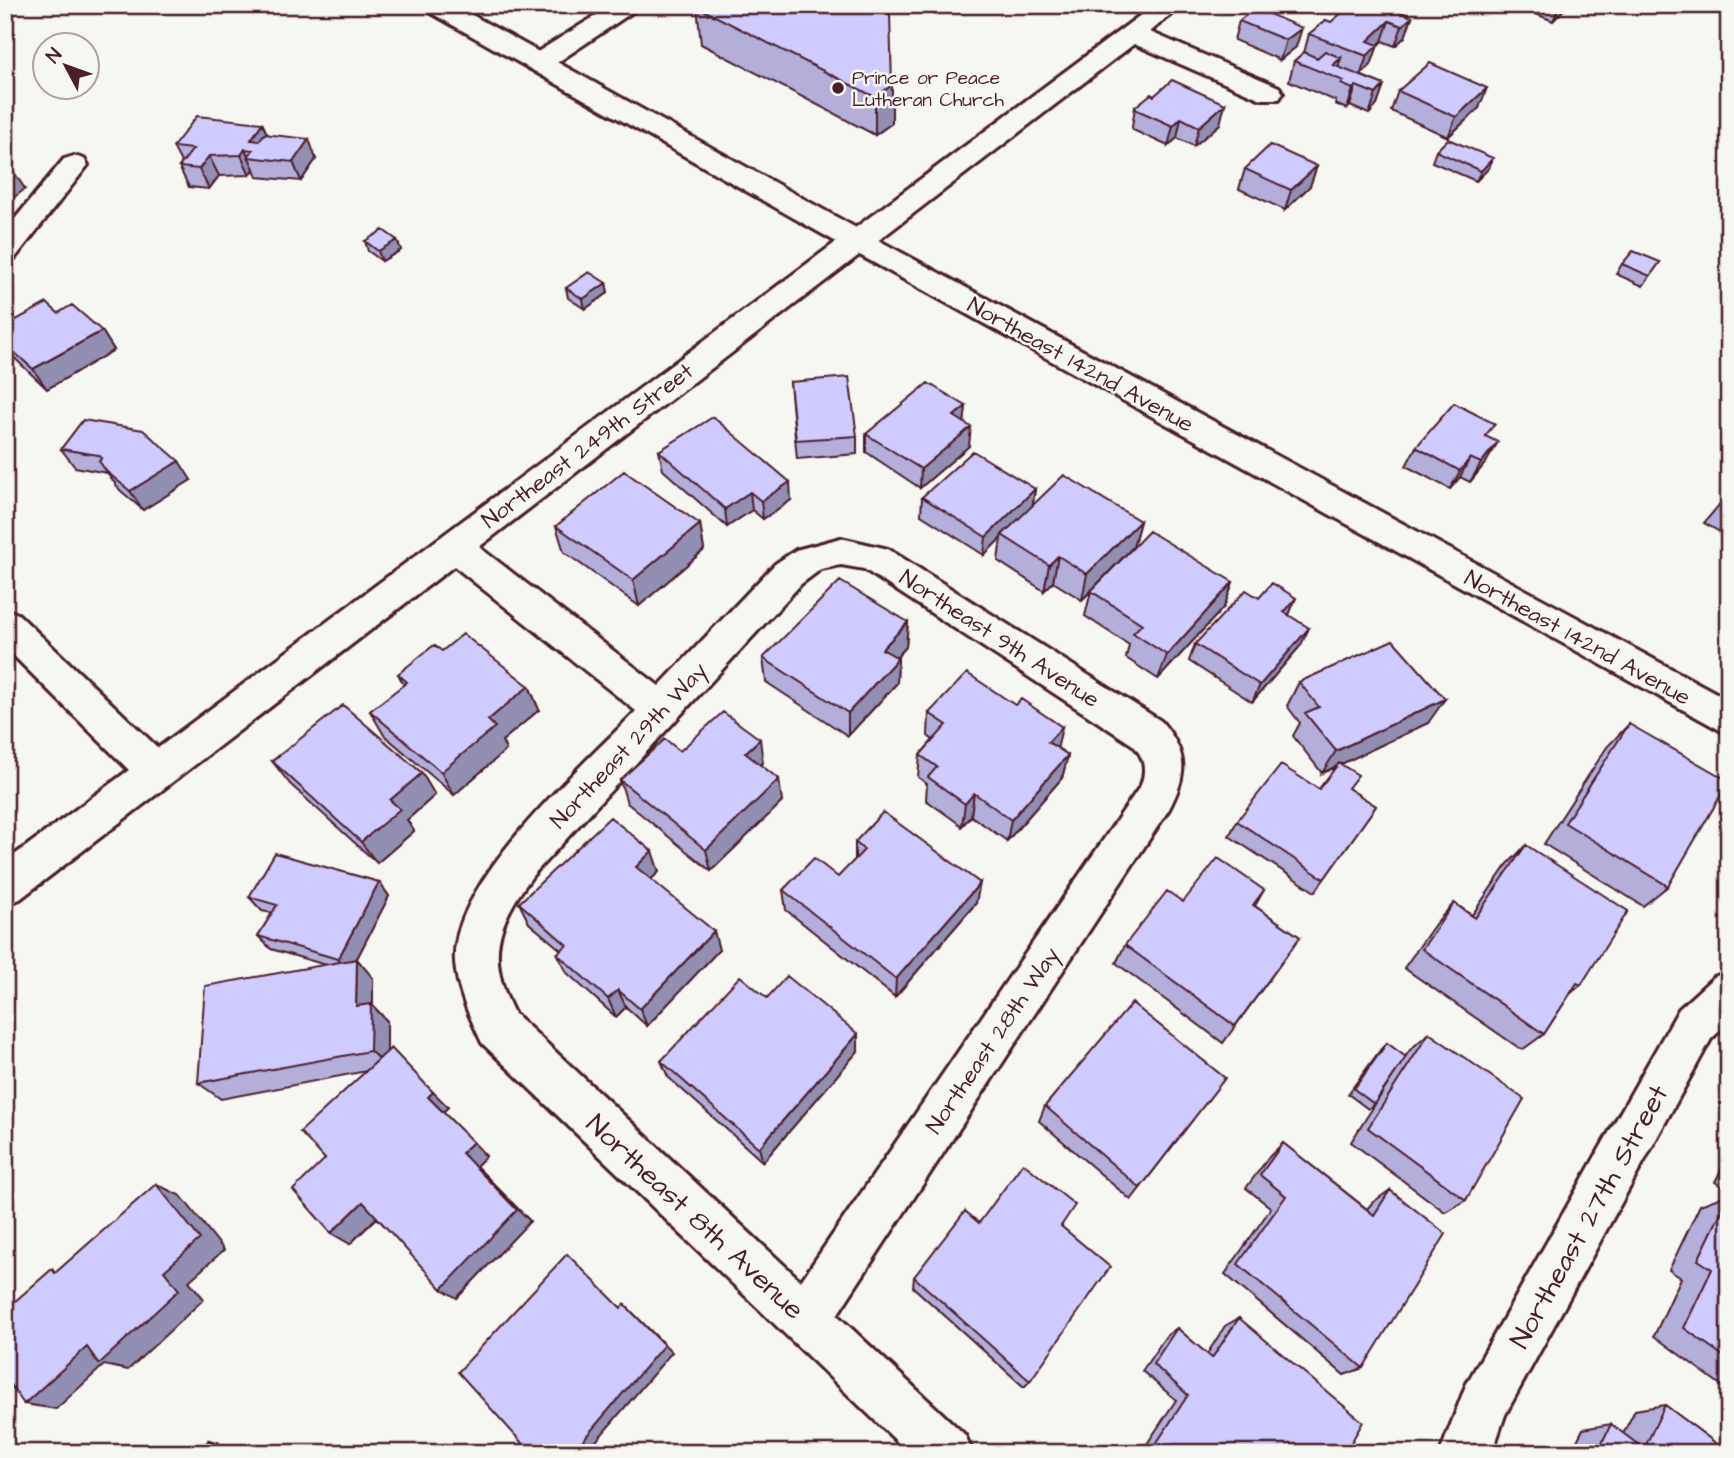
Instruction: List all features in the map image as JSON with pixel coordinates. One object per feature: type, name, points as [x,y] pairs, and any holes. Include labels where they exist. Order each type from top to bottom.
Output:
[{"type":"street","name":"Northeast 142nd Avenue","points":[[435,5],[857,241],[1729,719]]},
{"type":"street","points":[[540,62],[631,5]]},
{"type":"street","name":"Northeast 249th Street","points":[[5,886],[857,241],[876,230],[1170,5]]},
{"type":"street","points":[[1132,34],[1270,93]]},
{"type":"street","points":[[5,251],[74,165]]},
{"type":"street","points":[[453,546],[661,709]]},
{"type":"street","name":"Northeast 9th Avenue","points":[[819,553],[848,551],[876,559],[1147,733],[1164,758]]},
{"type":"street","name":"Northeast 29th Way","points":[[474,961],[480,925],[495,891],[788,574],[801,561],[819,553]]},
{"type":"street","points":[[5,624],[156,771]]},
{"type":"street","name":"Northeast 28th Way","points":[[806,1319],[1158,791],[1166,772],[1164,758]]},
{"type":"street","name":"Northeast 8th Avenue","points":[[474,961],[481,996],[498,1028],[947,1453]]},
{"type":"street","name":"Northeast 27th Street","points":[[1466,1453],[1484,1403],[1695,1024],[1729,992]]},
{"type":"building","points":[[826,5],[834,9],[839,5],[848,5],[856,9],[868,5],[890,15],[892,85],[875,97],[697,7]]},
{"type":"building","points":[[1358,5],[1394,5],[1404,9],[1400,12],[1412,17],[1402,26],[1389,21],[1368,41],[1378,45],[1367,56],[1309,34],[1326,20],[1331,22],[1345,10],[1350,12]]},
{"type":"building","points":[[1255,8],[1302,28],[1286,40],[1239,21]]},
{"type":"building","points":[[1325,51],[1341,58],[1333,65],[1384,85],[1376,94],[1356,86],[1353,89],[1341,84],[1344,81],[1294,61],[1304,52],[1317,58]]},
{"type":"building","points":[[1430,63],[1487,88],[1456,117],[1398,91]]},
{"type":"building","points":[[1172,80],[1225,104],[1199,127],[1181,118],[1173,126],[1137,110],[1135,107],[1151,94],[1154,96]]},
{"type":"building","points":[[197,116],[262,123],[251,140],[259,141],[264,134],[309,139],[293,162],[248,157],[253,150],[245,149],[241,155],[209,156],[199,169],[179,167],[193,149],[173,147]]},
{"type":"building","points":[[1448,139],[1493,158],[1481,171],[1436,151]]},
{"type":"building","points":[[1270,145],[1317,166],[1291,190],[1245,169]]},
{"type":"building","points":[[383,230],[397,240],[378,251],[365,241]]},
{"type":"building","points":[[1633,251],[1660,262],[1650,276],[1622,264]]},
{"type":"building","points":[[589,272],[606,283],[583,299],[566,288]]},
{"type":"building","points":[[47,303],[58,313],[72,305],[102,331],[33,369],[5,344],[5,326]]},
{"type":"building","points":[[849,377],[857,436],[796,440],[790,382]]},
{"type":"building","points":[[928,383],[966,406],[954,416],[971,427],[921,469],[866,434]]},
{"type":"building","points":[[1454,403],[1495,424],[1485,436],[1498,442],[1481,463],[1470,458],[1460,471],[1416,447]]},
{"type":"building","points":[[713,417],[790,482],[761,501],[750,492],[725,509],[659,451]]},
{"type":"building","points":[[83,420],[143,430],[179,461],[130,491],[107,472],[99,461],[102,458],[98,455],[61,449]]},
{"type":"building","points":[[973,451],[1035,489],[986,537],[922,497]]},
{"type":"building","points":[[624,471],[700,524],[633,580],[556,526]]},
{"type":"building","points":[[1064,475],[1140,521],[1087,574],[1058,556],[1049,565],[1002,535]]},
{"type":"building","points":[[1729,493],[1729,511],[1719,505]]},
{"type":"building","points":[[1149,531],[1233,582],[1167,655],[1133,633],[1142,624],[1091,591]]},
{"type":"building","points":[[840,581],[908,622],[882,649],[898,658],[848,713],[763,658]]},
{"type":"building","points":[[1272,583],[1296,598],[1284,612],[1309,628],[1260,685],[1195,644],[1246,590],[1259,598]]},
{"type":"building","points":[[463,634],[529,686],[488,720],[495,727],[441,772],[370,711],[407,682],[398,674],[434,645],[442,651]]},
{"type":"building","points":[[1393,640],[1445,699],[1336,751],[1305,713],[1319,707],[1299,682]]},
{"type":"building","points":[[967,673],[1015,705],[1021,699],[1062,727],[1048,742],[1068,755],[1011,820],[974,793],[965,804],[928,777],[937,767],[920,755],[947,725],[929,713]]},
{"type":"building","points":[[343,705],[422,773],[390,800],[400,809],[361,842],[272,761]]},
{"type":"building","points":[[723,712],[760,739],[745,753],[779,779],[706,850],[620,780],[665,739],[680,751]]},
{"type":"building","points":[[1629,724],[1729,781],[1668,886],[1565,823]]},
{"type":"building","points":[[1339,763],[1358,775],[1348,788],[1376,806],[1324,879],[1237,821],[1281,765],[1319,789]]},
{"type":"building","points":[[883,812],[980,883],[896,979],[783,890],[814,858],[838,877],[864,850],[855,842]]},
{"type":"building","points":[[610,817],[652,851],[636,867],[714,931],[640,1009],[618,990],[608,999],[557,954],[567,945],[519,903]]},
{"type":"building","points":[[1526,845],[1628,911],[1581,985],[1577,983],[1544,1034],[1422,949],[1454,903],[1475,918]]},
{"type":"building","points":[[275,853],[379,882],[338,959],[258,936],[277,905],[249,897]]},
{"type":"building","points":[[1218,858],[1264,890],[1253,905],[1300,937],[1235,1026],[1125,945],[1167,891],[1183,902]]},
{"type":"building","points":[[357,959],[356,1006],[371,1004],[370,1051],[198,1083],[205,986]]},
{"type":"building","points":[[740,976],[767,998],[787,976],[858,1034],[759,1148],[661,1061]]},
{"type":"building","points":[[1132,1003],[1225,1078],[1140,1188],[1045,1106]]},
{"type":"building","points":[[1429,1033],[1524,1099],[1466,1200],[1368,1128]]},
{"type":"building","points":[[1387,1043],[1406,1057],[1374,1104],[1354,1089]]},
{"type":"building","points":[[391,1048],[433,1092],[428,1097],[473,1142],[462,1153],[517,1210],[442,1289],[363,1202],[331,1233],[293,1190],[325,1159],[300,1132]]},
{"type":"building","points":[[1283,1143],[1374,1215],[1390,1190],[1446,1234],[1363,1368],[1238,1264],[1286,1196],[1260,1175]]},
{"type":"building","points":[[1023,1163],[1075,1205],[1061,1226],[1110,1267],[1030,1381],[914,1277],[965,1211],[979,1223]]},
{"type":"building","points":[[156,1184],[200,1239],[164,1271],[179,1290],[99,1364],[87,1347],[24,1404],[5,1377],[5,1310],[52,1269],[55,1273]]},
{"type":"building","points":[[1729,1196],[1729,1360],[1684,1328],[1712,1269],[1698,1260]]},
{"type":"building","points":[[567,1254],[621,1308],[624,1304],[664,1345],[572,1453],[531,1453],[458,1372]]},
{"type":"building","points":[[1239,1318],[1363,1422],[1345,1453],[1150,1453],[1188,1395],[1153,1364],[1177,1328],[1212,1358]]},
{"type":"building","points":[[1665,1405],[1729,1453],[1597,1453],[1611,1424],[1644,1449]]},
{"type":"building","points":[[209,1440],[218,1453],[196,1453]]},
{"type":"place","name":"Prince or Peace Lutheran Church","points":[[838,88]]}]
